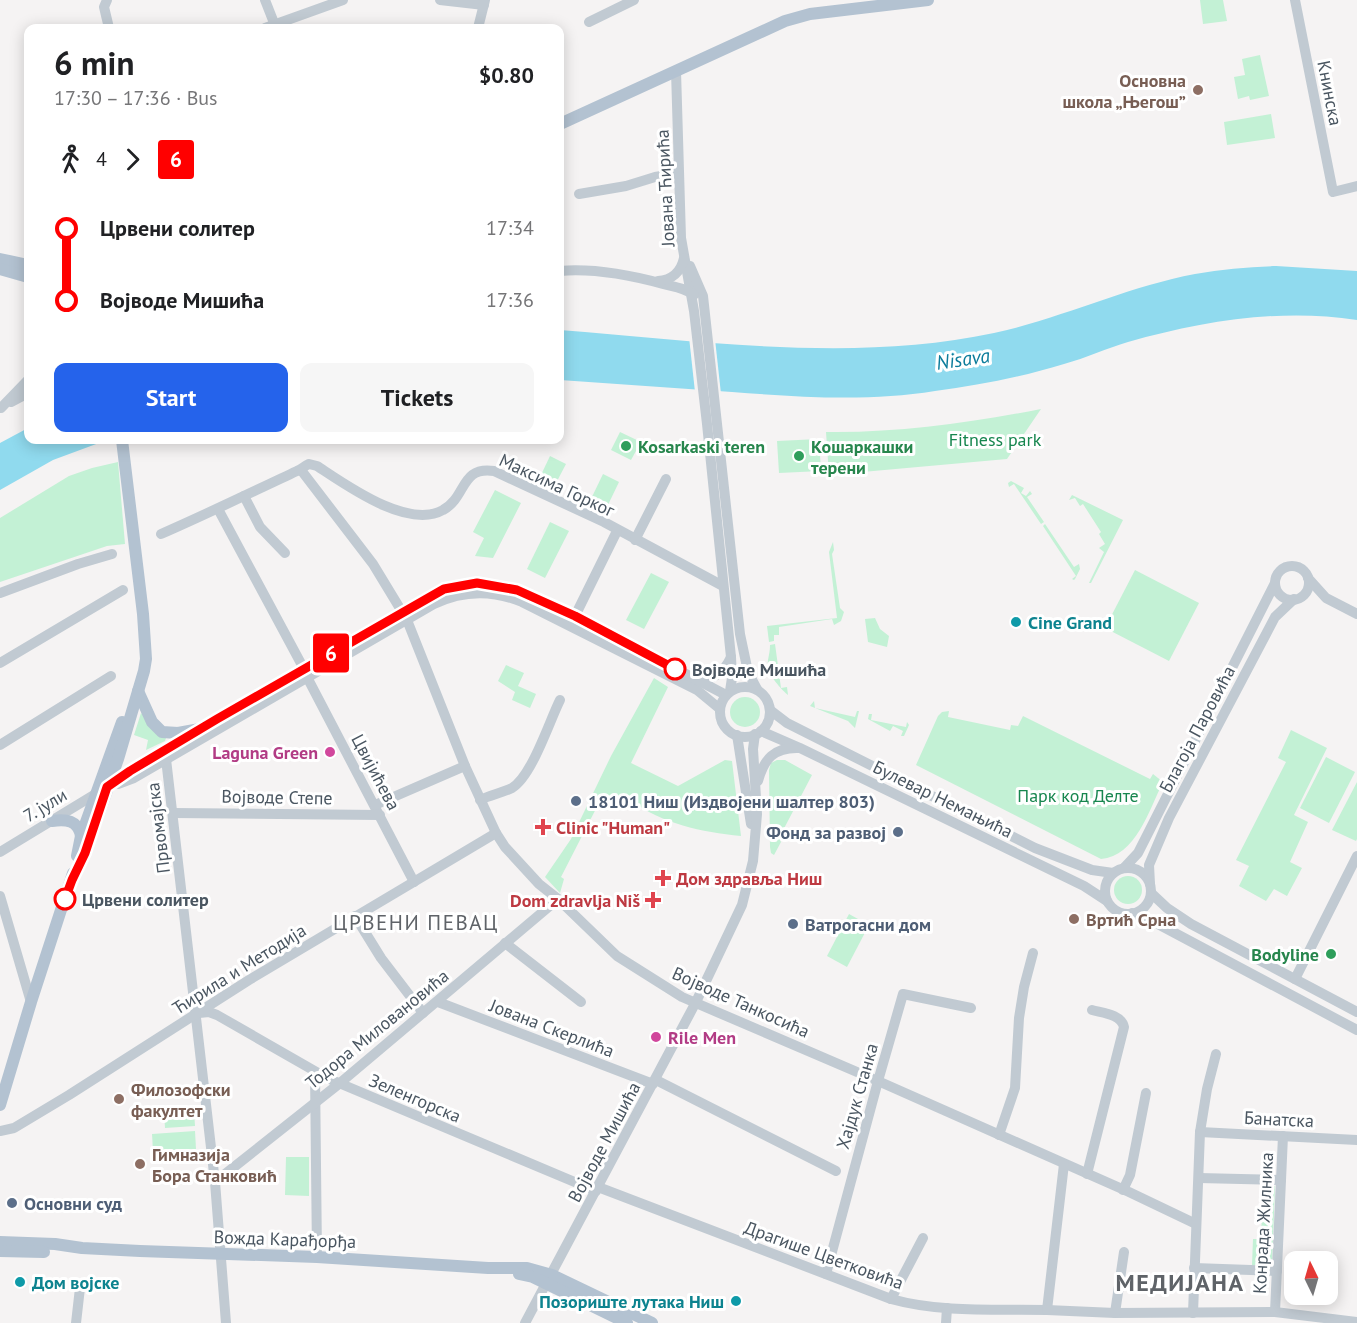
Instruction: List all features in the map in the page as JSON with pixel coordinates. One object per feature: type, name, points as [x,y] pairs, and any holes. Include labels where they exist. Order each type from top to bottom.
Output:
[{"type":"main road","points":[[564,122],[785,21],[856,5],[928,0]]},
{"type":"main road","points":[[0,259],[24,264]]},
{"type":"main road","points":[[0,269],[24,276]]},
{"type":"main road","points":[[72,880],[85,853],[118,759],[145,665],[145,638],[122,444]]},
{"type":"main road","points":[[136,696],[152,722],[162,732],[178,733],[200,729]]},
{"type":"main road","points":[[0,1105],[31,1002],[72,880],[81,836],[121,724],[136,696]]},
{"type":"main road","points":[[52,820],[71,821],[79,827],[81,836]]},
{"type":"main road","name":"Вожда Карађорђа","points":[[0,1242],[55,1244],[81,1248],[317,1257],[488,1268],[549,1280]]},
{"type":"main road","name":"Вожда Карађорђа","points":[[0,1251],[56,1252],[81,1248]]},
{"type":"main road","points":[[549,1280],[627,1323]]},
{"type":"main road","points":[[549,1280],[652,1323]]},
{"type":"street","points":[[107,0],[104,7],[108,24]]},
{"type":"street","points":[[265,0],[271,24]]},
{"type":"street","points":[[278,24],[316,4],[343,0]]},
{"type":"street","points":[[440,0],[484,2],[479,24]]},
{"type":"street","points":[[589,22],[634,0]]},
{"type":"street","name":"Книнска","points":[[1295,0],[1333,192],[1357,186]]},
{"type":"street","name":"Јована Ћирића","points":[[676,71],[681,238],[691,292]]},
{"type":"street","points":[[579,194],[626,186],[655,177],[679,173]]},
{"type":"street","points":[[659,283],[672,284],[680,279],[684,273],[685,256]]},
{"type":"street","points":[[405,616],[452,596],[479,592],[511,598],[697,690],[720,709],[723,723],[729,731],[746,736],[758,733],[769,717],[770,710],[767,699],[757,689],[748,672],[740,634],[698,310],[700,285],[685,256]]},
{"type":"street","points":[[564,271],[583,270],[627,275],[691,292],[701,303],[698,310]]},
{"type":"street","points":[[659,283],[681,295],[698,310]]},
{"type":"street","points":[[1,408],[24,384]]},
{"type":"street","points":[[1,408],[24,395]]},
{"type":"street","points":[[712,423],[732,678],[720,709]]},
{"type":"street","name":"Максима Горког","points":[[301,470],[309,464],[317,465],[380,504],[411,514],[430,514],[444,510],[456,499],[470,475],[483,470],[494,471],[604,522],[723,586]]},
{"type":"street","points":[[161,534],[218,509],[281,477],[301,470]]},
{"type":"street","name":"Војводе Танкосића","points":[[301,470],[373,564],[405,616],[465,766],[496,833],[505,847],[539,884],[626,962],[677,994],[878,1081],[1196,1224]]},
{"type":"street","points":[[640,543],[666,479]]},
{"type":"street","points":[[244,496],[260,527],[285,553]]},
{"type":"street","name":"Цвијићева","points":[[218,509],[414,882]]},
{"type":"street","name":"Максима Горког","points":[[575,616],[617,531]]},
{"type":"street","points":[[0,593],[112,554]]},
{"type":"street","points":[[1326,598],[1281,596],[1275,584],[1276,576],[1281,570],[1291,566],[1301,568],[1326,598],[1357,614]]},
{"type":"street","points":[[1297,598],[1306,591],[1308,578]]},
{"type":"street","points":[[405,616],[444,589],[477,583],[517,590],[575,616],[699,681],[728,693],[741,687],[757,689]]},
{"type":"street","name":"Благоја Паровића","points":[[1118,871],[1138,853],[1275,584]]},
{"type":"street","points":[[0,663],[123,590]]},
{"type":"street","name":"Благоја Паровића","points":[[1150,889],[1149,865],[1169,818],[1275,617],[1297,598]]},
{"type":"street","name":"7. јули","points":[[107,787],[134,778],[405,616]]},
{"type":"street","points":[[699,681],[720,674],[731,657]]},
{"type":"street","name":"7. јули","points":[[0,852],[200,729],[306,674]]},
{"type":"street","points":[[0,745],[111,676]]},
{"type":"street","points":[[480,800],[512,788],[524,777],[560,700]]},
{"type":"street","name":"Булевар Немањића","points":[[770,710],[790,724],[1035,848],[1092,870],[1118,871]]},
{"type":"street","name":"Булевар Немањића","points":[[758,733],[800,748],[1084,886],[1107,901]]},
{"type":"street","name":"Војводе Мишића","points":[[525,1323],[655,1082],[742,905],[753,861],[757,814],[753,749],[758,733]]},
{"type":"street","name":"Војводе Мишића","points":[[737,735],[754,840]]},
{"type":"street","points":[[756,790],[762,768],[768,758],[775,752],[786,748],[800,748]]},
{"type":"street","name":"Првомајска","points":[[166,759],[215,1182],[226,1323]]},
{"type":"street","name":"Војводе Степе","points":[[173,813],[377,810],[465,766]]},
{"type":"street","name":"Ћирила и Методија","points":[[0,1131],[14,1128],[69,1095],[195,1014],[496,833]]},
{"type":"street","points":[[1295,979],[1357,856]]},
{"type":"street","points":[[1357,1012],[1191,924],[1167,908],[1150,889],[1143,873],[1137,870],[1118,871],[1109,878],[1105,889],[1107,901],[1118,911],[1132,913],[1156,923],[1357,1030]]},
{"type":"street","points":[[1132,913],[1147,904],[1150,889]]},
{"type":"street","points":[[0,896],[31,1002]]},
{"type":"street","name":"Тодора Миловановића","points":[[215,1182],[340,1083],[558,899]]},
{"type":"street","points":[[355,916],[381,958],[423,1013]]},
{"type":"street","points":[[505,943],[581,1002]]},
{"type":"street","points":[[999,1135],[1015,1088],[1019,1018],[1033,953]]},
{"type":"street","name":"Хајдук Станка","points":[[826,1274],[903,994],[971,1008]]},
{"type":"street","name":"Јована Скерлића","points":[[438,1002],[655,1082],[836,1171]]},
{"type":"street","points":[[1087,1174],[1124,1027],[1123,1021],[1119,1018],[1092,1010]]},
{"type":"street","name":"Зеленгорска","points":[[195,1014],[206,1012],[217,1015],[315,1072],[597,1189]]},
{"type":"street","points":[[1193,1312],[1200,1132],[1216,1054]]},
{"type":"street","points":[[315,1072],[317,1257]]},
{"type":"street","points":[[1123,1190],[1130,1175],[1146,1093]]},
{"type":"street","name":"Банатска","points":[[1200,1132],[1357,1140]]},
{"type":"street","name":"Конрада Жилника","points":[[1275,1312],[1283,1137]]},
{"type":"street","points":[[1047,1310],[1064,1164]]},
{"type":"street","points":[[1199,1178],[1281,1180]]},
{"type":"street","name":"Драгише Цветковића","points":[[597,1189],[891,1299],[914,1305],[1047,1310],[1112,1316],[1193,1312],[1275,1312],[1307,1320],[1357,1322]]},
{"type":"street","points":[[891,1299],[923,1238]]},
{"type":"street","points":[[1112,1316],[1124,1252]]},
{"type":"street","points":[[1194,1268],[1277,1271]]},
{"type":"street","points":[[76,1323],[80,1288]]},
{"type":"street","points":[[946,1323],[947,1308]]},
{"type":"green space","points":[[1200,0],[1223,0],[1227,21],[1203,24]]},
{"type":"green space","points":[[1260,55],[1269,96],[1250,100],[1249,96],[1238,99],[1234,77],[1245,75],[1242,59]]},
{"type":"green space","points":[[1271,114],[1275,138],[1227,145],[1224,122]]},
{"type":"green space","name":"Fitness park","points":[[1041,409],[1007,459],[829,475],[826,432],[880,431],[934,426]]},
{"type":"green space","name":"Kosarkaski teren","points":[[620,432],[641,442],[631,460],[611,450]]},
{"type":"green space","name":"Кошаркашки терени","points":[[819,439],[821,471],[779,473],[777,441]]},
{"type":"green space","points":[[550,456],[566,464],[555,485],[540,477]]},
{"type":"green space","points":[[118,462],[125,544],[107,546],[0,582],[0,518],[69,476]]},
{"type":"green space","points":[[603,474],[619,482],[606,509],[590,501]]},
{"type":"green space","points":[[1011,481],[1024,488],[1021,493],[1026,496],[1030,491],[1032,494],[1027,497],[1044,522],[1041,524],[1014,484],[1009,487],[1008,483]]},
{"type":"green space","points":[[495,490],[521,503],[493,558],[475,556],[484,538],[473,532]]},
{"type":"green space","points":[[1072,495],[1123,520],[1091,583],[1089,583],[1104,552],[1099,548],[1105,544],[1099,534],[1101,532],[1083,504],[1080,506],[1075,498],[1069,500]]},
{"type":"green space","points":[[550,522],[569,531],[545,578],[527,569]]},
{"type":"green space","points":[[1045,524],[1074,567],[1079,564],[1080,569],[1074,580],[1072,579],[1076,576],[1043,526]]},
{"type":"green space","points":[[833,542],[832,554],[840,608],[844,612],[841,621],[834,625],[832,619],[779,627],[779,635],[774,635],[774,641],[769,642],[767,626],[837,618],[829,552]]},
{"type":"green space","points":[[1135,570],[1199,603],[1169,661],[1105,628]]},
{"type":"green space","points":[[651,573],[669,582],[644,629],[626,620]]},
{"type":"green space","points":[[875,618],[880,629],[889,636],[887,647],[868,642],[865,619]]},
{"type":"green space","points":[[775,644],[781,688],[771,675],[768,660],[770,645]]},
{"type":"green space","points":[[506,665],[524,673],[518,686],[536,694],[530,708],[512,700],[515,692],[498,681]]},
{"type":"green space","points":[[654,678],[668,687],[631,763],[678,786],[725,760],[732,761],[741,836],[683,826],[656,815],[630,800],[621,807],[602,797],[561,877],[564,879],[560,893],[545,877],[571,839],[611,756]]},
{"type":"green space","points":[[787,687],[788,695],[781,688]]},
{"type":"green space","points":[[745,697],[756,701],[760,712],[756,723],[745,727],[734,723],[730,712],[734,701]]},
{"type":"green space","points":[[815,708],[855,717],[859,711],[855,728],[848,721]]},
{"type":"green space","name":"Парк код Делте","points":[[949,711],[948,717],[1010,730],[1011,725],[1018,726],[1023,716],[1150,779],[1153,774],[1163,782],[1140,830],[1132,841],[1113,856],[1101,859],[916,765],[938,716],[942,712]]},
{"type":"green space","points":[[141,713],[166,738],[165,741],[146,750],[148,740],[134,735]]},
{"type":"green space","points":[[869,714],[872,714],[871,720],[906,727],[907,722],[909,725],[904,736],[901,736],[903,731],[893,726],[890,731],[868,719]]},
{"type":"green space","points":[[1291,730],[1327,748],[1294,815],[1308,822],[1290,862],[1302,868],[1287,896],[1274,889],[1266,901],[1239,886],[1249,866],[1236,860],[1286,762],[1278,758]]},
{"type":"green space","points":[[1326,757],[1355,772],[1329,823],[1300,808]]},
{"type":"green space","points":[[785,760],[812,775],[779,838],[781,842],[774,855],[770,847],[769,770],[771,763]]},
{"type":"green space","points":[[1357,782],[1357,839],[1356,841],[1332,830]]},
{"type":"green space","points":[[1128,876],[1138,880],[1142,890],[1138,900],[1128,904],[1118,900],[1114,890],[1118,880]]},
{"type":"green space","points":[[849,914],[869,925],[847,967],[827,956]]},
{"type":"green space","points":[[194,1110],[195,1126],[165,1128],[164,1112]]},
{"type":"green space","points":[[195,1131],[196,1149],[153,1151],[152,1134]]},
{"type":"green space","points":[[286,1157],[309,1157],[309,1196],[285,1195]]},
{"type":"green space","points":[[1263,1185],[1275,1186],[1272,1265],[1252,1265],[1253,1239],[1261,1239]]},
{"type":"water","name":"Nisava","points":[[1276,266],[1357,271],[1357,320],[1299,315],[1213,323],[1128,342],[1072,362],[1016,377],[951,389],[885,396],[834,398],[783,396],[564,380],[564,330],[778,347],[887,347],[941,342],[994,333],[1169,280],[1195,274]]},
{"type":"water","points":[[24,430],[24,444],[96,444],[53,460],[0,490],[0,443]]},
{"type":"pier","points":[[689,337],[715,339],[721,394],[695,392]]},
{"type":"bus line","name":"6","points":[[65,899],[85,853],[107,787],[217,719],[444,589],[477,583],[517,590],[575,616],[675,669]]},
{"type":"place","name":"Основна школа „Његош”","points":[[1198,90]]},
{"type":"place","name":"Kosarkaski teren","points":[[626,446]]},
{"type":"place","name":"Кошаркашки терени","points":[[799,456]]},
{"type":"place","name":"Cine Grand","points":[[1016,622]]},
{"type":"place","name":"Војводе Мишића","points":[[675,669]]},
{"type":"place","name":"Laguna Green","points":[[330,752]]},
{"type":"place","name":"18101 Ниш (Издвојени шалтер 803)","points":[[576,801]]},
{"type":"place","name":"Clinic \"Human\"","points":[[543,827]]},
{"type":"place","name":"Фонд за развој","points":[[898,832]]},
{"type":"place","name":"Дом здравља Ниш","points":[[663,878]]},
{"type":"place","name":"Црвени солитер","points":[[65,899]]},
{"type":"place","name":"Dom zdravlja Niš","points":[[653,900]]},
{"type":"place","name":"Вртић Срна","points":[[1074,919]]},
{"type":"place","name":"Ватрогасни дом","points":[[793,924]]},
{"type":"place","name":"Bodyline","points":[[1331,954]]},
{"type":"place","name":"Rile Men","points":[[656,1037]]},
{"type":"place","name":"Филозофски факултет","points":[[119,1099]]},
{"type":"place","name":"Гимназија Бора Станковић","points":[[140,1164]]},
{"type":"place","name":"Основни суд","points":[[12,1203]]},
{"type":"place","name":"Дом војске","points":[[20,1282]]},
{"type":"place","name":"Позориште лутака Ниш","points":[[736,1301]]},
{"type":"district","name":"ЦРВЕНИ ПЕВАЦ","points":[[416,922]]},
{"type":"district","name":"МЕДИЈАНА","points":[[1180,1282]]}]
